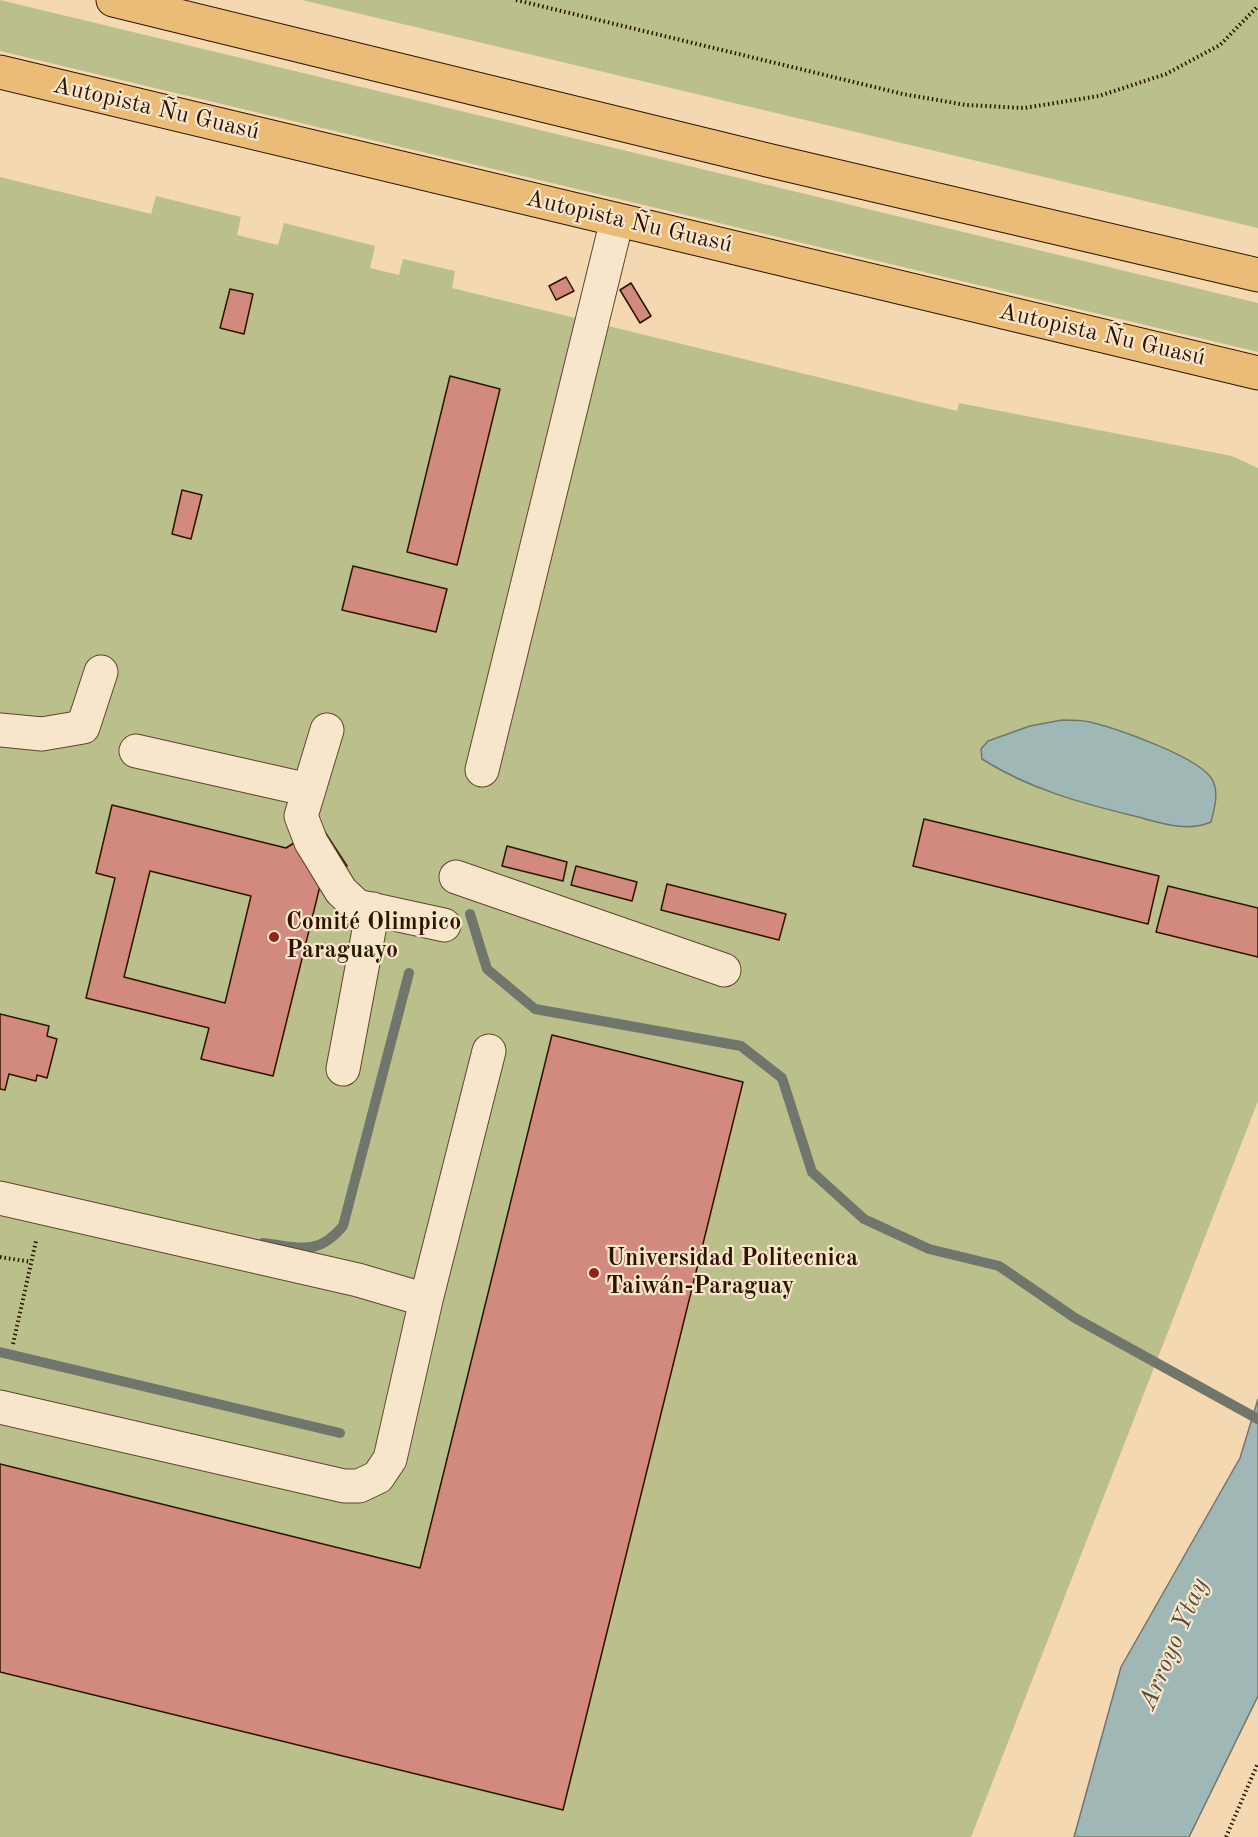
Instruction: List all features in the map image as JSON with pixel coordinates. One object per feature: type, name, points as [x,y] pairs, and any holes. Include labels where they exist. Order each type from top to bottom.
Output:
[{"type":"highway","points":[[113,0],[766,160],[1258,275]]},
{"type":"highway","name":"Autopista Ñu Guasú","points":[[0,72],[1258,373]]},
{"type":"lane","points":[[482,770],[617,220]]},
{"type":"lane","points":[[0,730],[42,734],[83,727],[101,672]]},
{"type":"lane","points":[[327,730],[301,816],[311,842],[341,891],[357,906],[444,925]]},
{"type":"lane","points":[[136,751],[309,790]]},
{"type":"lane","points":[[456,876],[724,970]]},
{"type":"lane","points":[[343,1069],[373,909]]},
{"type":"lane","points":[[0,1407],[344,1486],[358,1486],[378,1477],[390,1459],[426,1300],[489,1051]]},
{"type":"lane","points":[[0,1197],[358,1280],[426,1300]]},
{"type":"path","points":[[516,0],[903,94],[966,105],[1024,108],[1098,96],[1166,74],[1220,45],[1258,6]]},
{"type":"path","points":[[13,1344],[44,1208]]},
{"type":"path","points":[[0,1257],[31,1262]]},
{"type":"path","points":[[1227,1837],[1258,1763]]},
{"type":"green space","points":[[0,0],[1258,303],[1258,352],[0,51]]},
{"type":"green space","points":[[302,0],[1258,0],[1258,228]]},
{"type":"green space","points":[[0,177],[151,214],[156,196],[241,217],[237,235],[278,245],[284,223],[375,246],[370,268],[399,275],[403,259],[455,271],[452,288],[957,411],[959,403],[1232,456],[1258,468],[1258,1101],[971,1837],[0,1837]]},
{"type":"water","points":[[1062,720],[1087,721],[1102,725],[1157,745],[1193,763],[1206,772],[1215,786],[1211,822],[1182,827],[1094,806],[1037,787],[982,759],[981,749],[988,741],[1030,726]]},
{"type":"water","name":"Arroyo Ytay","points":[[1258,1399],[1258,1696],[1189,1837],[1074,1837],[1121,1667],[1240,1458]]},
{"type":"building","points":[[566,277],[574,291],[556,300],[549,286]]},
{"type":"building","points":[[631,283],[651,316],[640,323],[620,290]]},
{"type":"building","points":[[230,289],[253,294],[244,334],[220,328]]},
{"type":"building","points":[[450,376],[500,389],[457,565],[407,552]]},
{"type":"building","points":[[182,490],[202,495],[191,539],[172,534]]},
{"type":"building","points":[[353,566],[447,589],[436,632],[342,610]]},
{"type":"building","name":"Comité Olimpico Paraguayo","points":[[112,805],[286,848],[321,826],[347,866],[321,882],[273,1076],[201,1059],[209,1028],[86,998],[115,878],[96,873]],"holes":[[[150,871],[251,896],[225,1003],[124,977]]]},
{"type":"building","points":[[924,819],[1159,876],[1148,924],[913,866]]},
{"type":"building","points":[[507,846],[567,862],[563,881],[502,866]]},
{"type":"building","points":[[576,866],[637,882],[632,901],[571,885]]},
{"type":"building","points":[[667,884],[786,914],[779,940],[661,910]]},
{"type":"building","points":[[1168,886],[1258,908],[1258,957],[1156,932]]},
{"type":"building","points":[[0,1014],[49,1026],[47,1036],[57,1039],[47,1078],[37,1075],[36,1081],[9,1074],[5,1090],[0,1089]]},
{"type":"building","name":"Universidad Politecnica Taiwán-Paraguay","points":[[552,1035],[743,1082],[563,1810],[0,1672],[0,1464],[420,1568]]},
{"type":"waterway","points":[[470,914],[487,969],[535,1009],[741,1046],[782,1078],[812,1172],[864,1219],[929,1249],[999,1266],[1075,1318],[1258,1419]]},
{"type":"waterway","points":[[263,1243],[307,1248],[325,1242],[343,1226],[409,973]]},
{"type":"waterway","points":[[0,1352],[340,1433]]},
{"type":"place","name":"Comité Olimpico Paraguayo","points":[[274,937]]},
{"type":"place","name":"Universidad Politecnica Taiwán-Paraguay","points":[[594,1273]]}]
